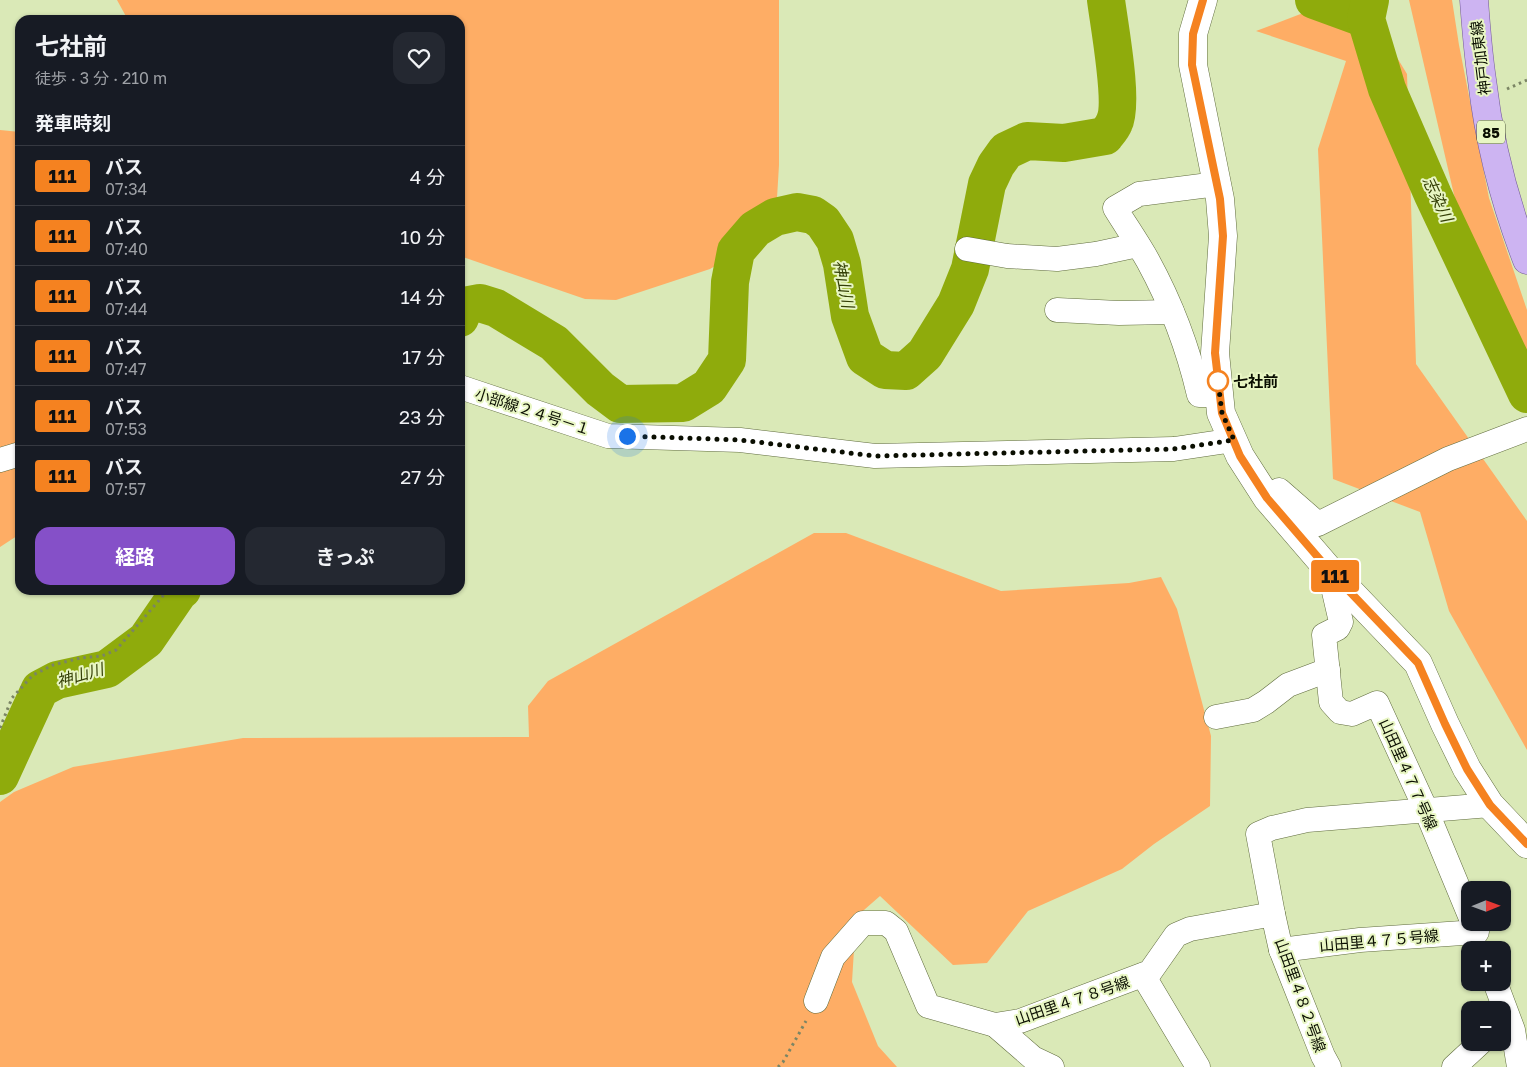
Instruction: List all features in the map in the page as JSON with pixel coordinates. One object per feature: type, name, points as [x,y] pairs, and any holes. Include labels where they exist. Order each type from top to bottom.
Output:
[{"type":"main road","name":"神戸加東線","points":[[1474,0],[1482,81],[1495,157],[1514,227],[1527,260]]},
{"type":"street","points":[[1202,2],[1193,34],[1192,65],[1220,199],[1223,236],[1215,353],[1222,413],[1240,456],[1267,498],[1329,570],[1418,663],[1467,769],[1490,805],[1527,844]]},
{"type":"street","points":[[1217,184],[1139,194],[1115,208],[1148,260],[1172,312],[1185,344],[1199,395],[1219,395]]},
{"type":"street","points":[[967,249],[1007,256],[1057,259],[1096,254],[1138,244]]},
{"type":"street","points":[[1057,310],[1119,313],[1172,312]]},
{"type":"street","name":"小部線２４号－１","points":[[469,390],[608,436],[740,440],[875,456],[1174,449],[1234,440]]},
{"type":"street","points":[[1267,498],[1279,490],[1318,524],[1448,459],[1527,429]]},
{"type":"street","points":[[0,460],[15,456]]},
{"type":"street","name":"山田里４７７号線","points":[[1329,570],[1341,622],[1338,628],[1324,635],[1330,702],[1340,712],[1352,714],[1377,703],[1426,810],[1461,894]]},
{"type":"street","points":[[1216,717],[1253,710],[1288,685],[1328,670]]},
{"type":"street","points":[[1426,810],[1490,805]]},
{"type":"street","name":"山田里４８２号線","points":[[1329,1067],[1282,950],[1273,914],[1258,834],[1272,828],[1307,820],[1426,810]]},
{"type":"street","name":"山田里４７８号線","points":[[816,1002],[833,957],[863,923],[886,923],[896,931],[928,1006],[995,1025],[1020,1020],[1150,972],[1176,935],[1190,929],[1273,914]]},
{"type":"street","name":"山田里４７５号線","points":[[1282,950],[1360,940],[1464,931]]},
{"type":"street","points":[[1143,975],[1198,1067]]},
{"type":"street","points":[[995,1025],[1033,1058],[1052,1067]]},
{"type":"street","points":[[1511,1042],[1519,1067]]},
{"type":"street","points":[[1454,1067],[1471,1051]]},
{"type":"path","points":[[1502,91],[1527,80]]},
{"type":"path","points":[[0,728],[12,698],[33,675],[52,665],[80,658],[102,656],[116,650],[164,595]]},
{"type":"path","points":[[778,1067],[783,1062],[816,1002]]},
{"type":"shaded area","points":[[117,0],[779,0],[779,165],[777,198],[768,229],[741,251],[710,269],[616,300],[585,299],[465,258],[465,15],[125,15]]},
{"type":"shaded area","points":[[1337,0],[1362,0],[1407,74],[1416,364],[1527,521],[1527,750],[1449,611],[1420,512],[1333,479],[1318,149],[1346,61],[1256,31]]},
{"type":"shaded area","points":[[1409,0],[1452,0],[1489,198],[1527,310],[1527,366],[1458,212]]},
{"type":"shaded area","points":[[0,130],[15,132],[15,537],[0,547]]},
{"type":"shaded area","points":[[814,533],[846,533],[1001,591],[1129,583],[1161,577],[1177,609],[1211,736],[1210,806],[1154,844],[1122,869],[1028,911],[987,963],[953,965],[880,896],[856,917],[852,982],[878,1046],[897,1067],[0,1067],[0,802],[14,792],[73,767],[243,738],[529,737],[528,706],[548,681]]},
{"type":"waterway","name":"神山川","points":[[465,306],[480,303],[496,308],[554,343],[600,389],[620,404],[683,403],[709,387],[727,360],[730,282],[736,251],[755,229],[775,217],[797,212],[813,215],[823,222],[835,240],[842,264],[850,316],[865,357],[885,370],[906,371],[925,354],[956,304],[970,269],[987,184],[996,165],[1006,151],[1027,141],[1064,143],[1105,136],[1113,125],[1117,113],[1117,82],[1106,0]]},
{"type":"waterway","name":"神山川","points":[[1314,0],[1366,19]]},
{"type":"waterway","name":"志染川","points":[[1370,0],[1366,19],[1387,89],[1433,195],[1527,394]]},
{"type":"waterway","name":"神山川","points":[[0,776],[40,689],[57,680],[107,669],[146,640],[177,595]]},
{"type":"bus line","name":"111","points":[[1203,0],[1193,34],[1192,65],[1220,199],[1223,236],[1215,353],[1222,413],[1240,456],[1267,498],[1329,570],[1418,663],[1467,769],[1490,805],[1527,844]]},
{"type":"place","name":"七社前","points":[[1218,381]]},
{"type":"route","points":[[627,436],[740,440],[875,456],[1174,449],[1234,440],[1222,413],[1218,381]]}]
